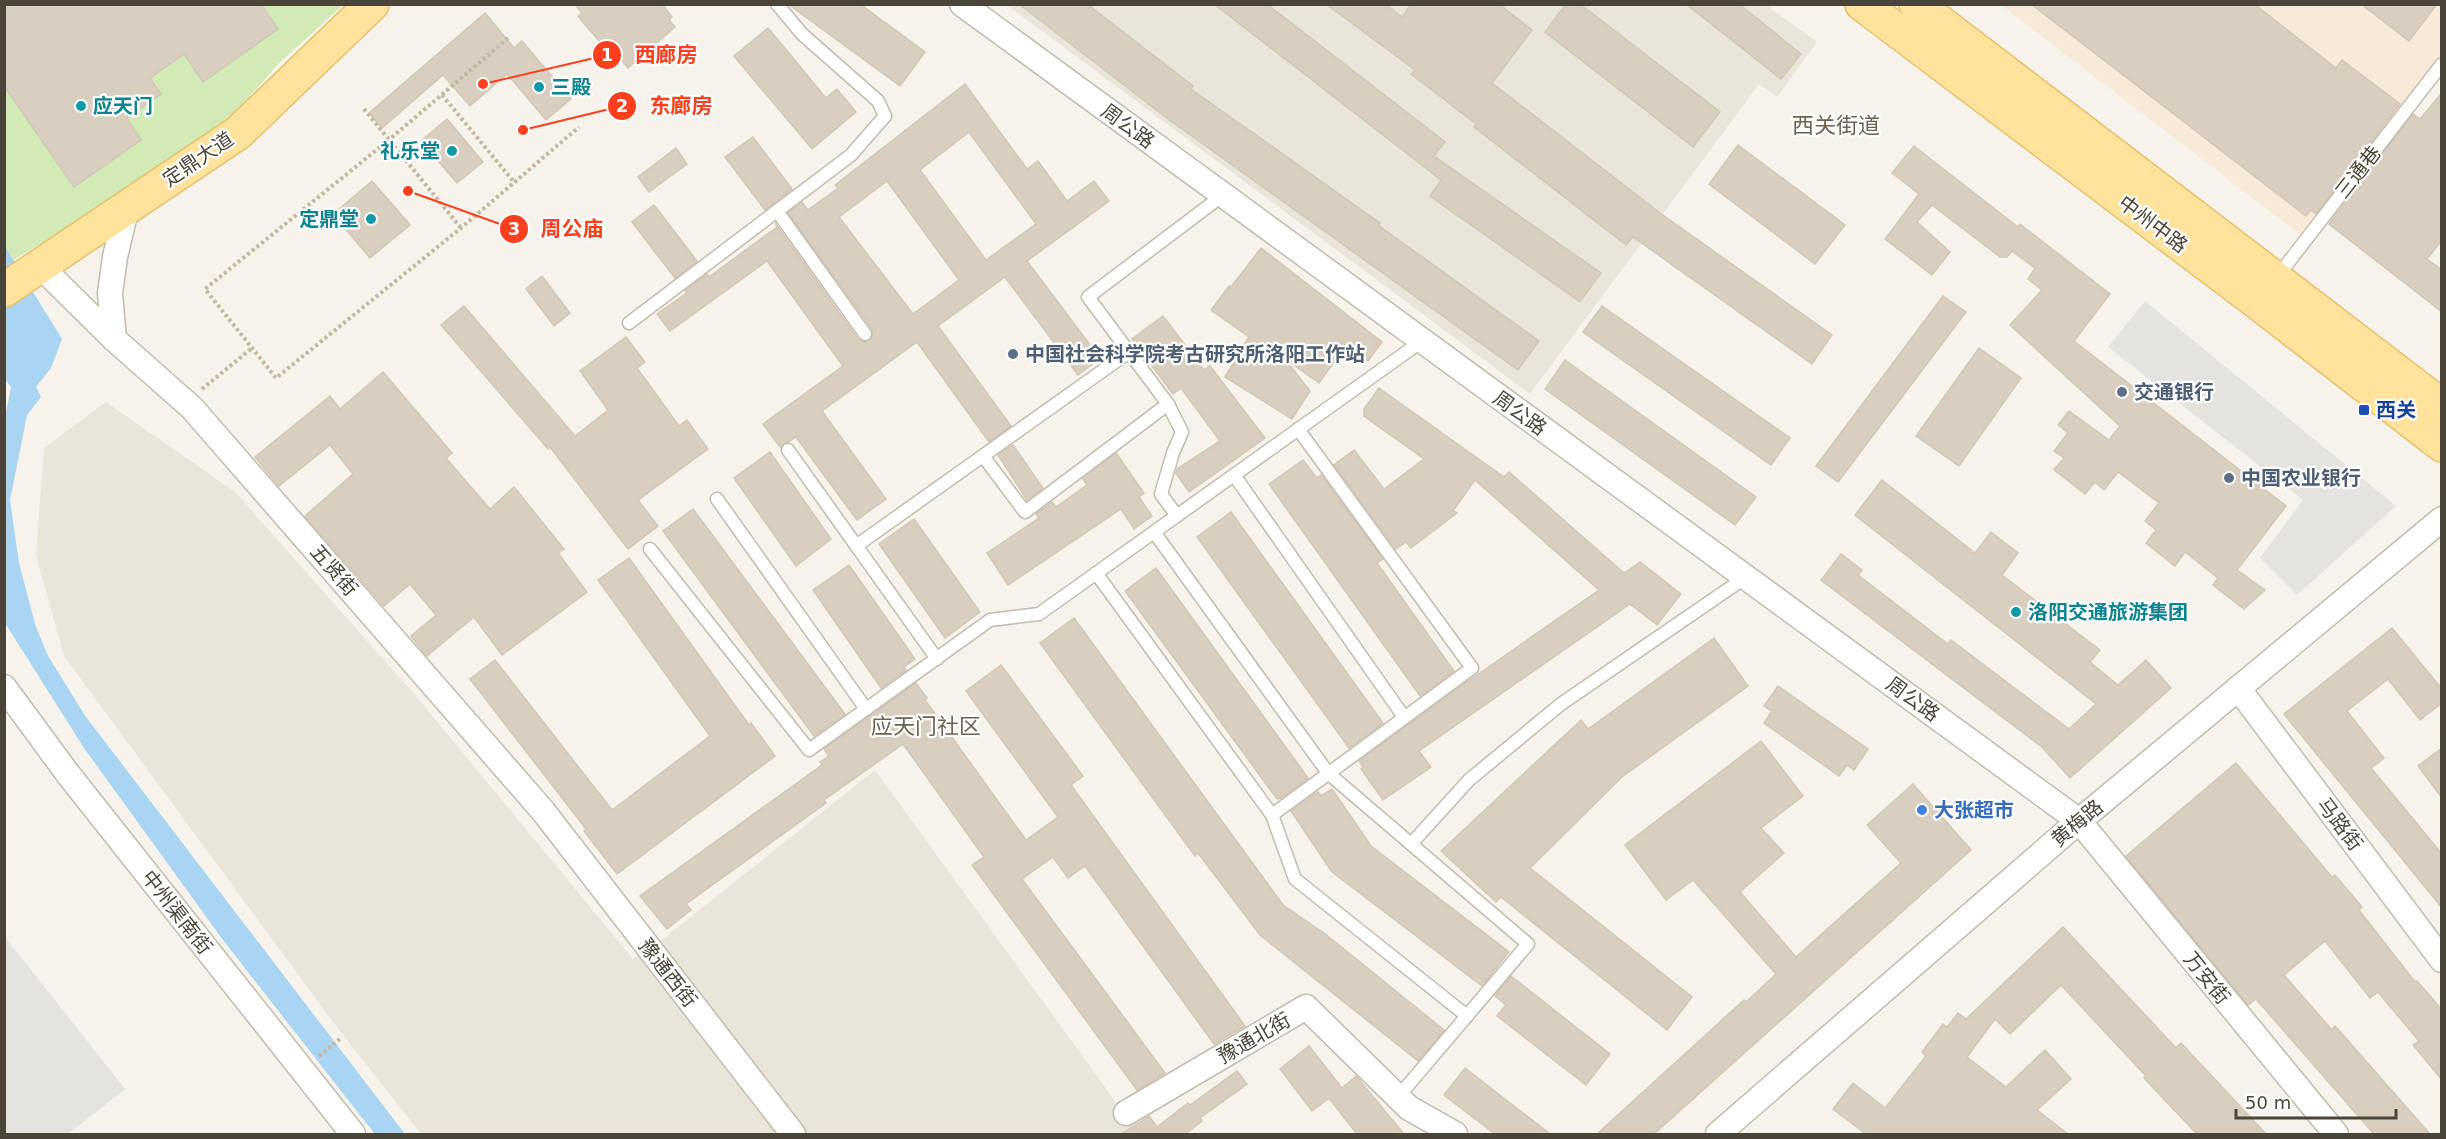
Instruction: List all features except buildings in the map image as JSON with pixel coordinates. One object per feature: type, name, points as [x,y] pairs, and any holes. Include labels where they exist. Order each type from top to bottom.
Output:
[{"type":"main road","name":"定鼎大道","points":[[24,276],[238,133],[372,4]]},
{"type":"main road","name":"中州中路","points":[[1862,4],[2248,295],[2442,445]]},
{"type":"main road","name":"中州中路","points":[[1916,4],[2442,406]]},
{"type":"street","name":"周公路","points":[[962,4],[2079,821]]},
{"type":"street","points":[[114,339],[110,293],[115,257],[127,206]]},
{"type":"street","name":"五贤街","points":[[24,276],[114,339],[185,402],[543,812]]},
{"type":"street","name":"黄梅路","points":[[1718,1134],[2079,821],[2442,519]]},
{"type":"street","name":"中州渠南街","points":[[4,687],[68,774],[353,1134]]},
{"type":"street","name":"马路街","points":[[2238,688],[2442,960]]},
{"type":"street","name":"豫通西街","points":[[543,812],[793,1134]]},
{"type":"street","name":"万安街","points":[[2079,821],[2336,1134]]},
{"type":"street","name":"豫通北街","points":[[1126,1113],[1306,1007],[1409,1108],[1455,1134]]},
{"type":"lane","points":[[629,323],[850,155],[885,116],[878,101],[802,34],[777,4]]},
{"type":"lane","name":"三通巷","points":[[2275,279],[2442,64]]},
{"type":"lane","points":[[1177,516],[1161,494],[1182,432],[1168,404],[1088,297],[1223,195]]},
{"type":"lane","points":[[777,211],[865,334]]},
{"type":"lane","points":[[650,549],[809,750],[990,620],[1039,614],[1422,341]]},
{"type":"lane","points":[[856,546],[1130,352]]},
{"type":"lane","points":[[983,456],[1025,512],[1168,404]]},
{"type":"lane","points":[[1272,814],[1472,668],[1298,429]]},
{"type":"lane","points":[[788,450],[937,658]]},
{"type":"lane","points":[[1234,475],[1404,717]]},
{"type":"lane","points":[[717,499],[866,709]]},
{"type":"lane","points":[[1154,532],[1328,773],[1528,944],[1398,1097]]},
{"type":"lane","points":[[1096,573],[1272,814],[1294,879],[1467,1016]]},
{"type":"lane","points":[[1411,844],[1469,780],[1561,704],[1746,578]]},
{"type":"path","points":[[508,38],[390,139],[205,289],[276,378],[461,228],[579,127]]},
{"type":"path","points":[[442,95],[515,182]]},
{"type":"path","points":[[364,109],[461,228]]},
{"type":"path","points":[[185,402],[252,348]]},
{"type":"shaded area","points":[[1007,5],[1766,5],[1817,42],[1777,97],[1759,84],[1530,394]]},
{"type":"shaded area","points":[[2001,5],[2441,5],[2441,55],[2302,236]]},
{"type":"shaded area","points":[[2145,301],[2396,506],[2297,595],[2260,558],[2303,500],[2108,347]]},
{"type":"shaded area","points":[[106,402],[235,492],[416,696],[633,959],[663,939],[875,770],[1139,1134],[421,1134],[333,1022],[64,656],[36,555],[44,448]]},
{"type":"shaded area","points":[[5,937],[125,1089],[68,1134],[5,1134]]},
{"type":"green space","points":[[5,5],[343,5],[278,64],[230,119],[122,194],[5,265]]},
{"type":"water","points":[[4,245],[62,339],[51,368],[36,387],[41,397],[27,415],[10,500],[19,563],[35,624],[48,656],[86,717],[405,1134],[375,1134],[359,1114],[223,940],[84,748],[5,623],[4,423],[11,387],[4,378]]},
{"type":"place","name":"西廊房","points":[[483,84]]},
{"type":"place","name":"三殿","points":[[539,87]]},
{"type":"place","name":"应天门","points":[[81,106]]},
{"type":"place","name":"东廊房","points":[[523,130]]},
{"type":"place","name":"礼乐堂","points":[[452,151]]},
{"type":"place","name":"周公庙","points":[[408,191]]},
{"type":"place","name":"定鼎堂","points":[[371,219]]},
{"type":"place","name":"中国社会科学院考古研究所洛阳工作站","points":[[1013,354]]},
{"type":"place","name":"交通银行","points":[[2122,392]]},
{"type":"place","name":"西关","points":[[2364,410]]},
{"type":"place","name":"中国农业银行","points":[[2229,478]]},
{"type":"place","name":"洛阳交通旅游集团","points":[[2016,612]]},
{"type":"place","name":"大张超市","points":[[1922,810]]},
{"type":"district","name":"西关街道","points":[[1836,125]]},
{"type":"district","name":"应天门社区","points":[[926,726]]}]
